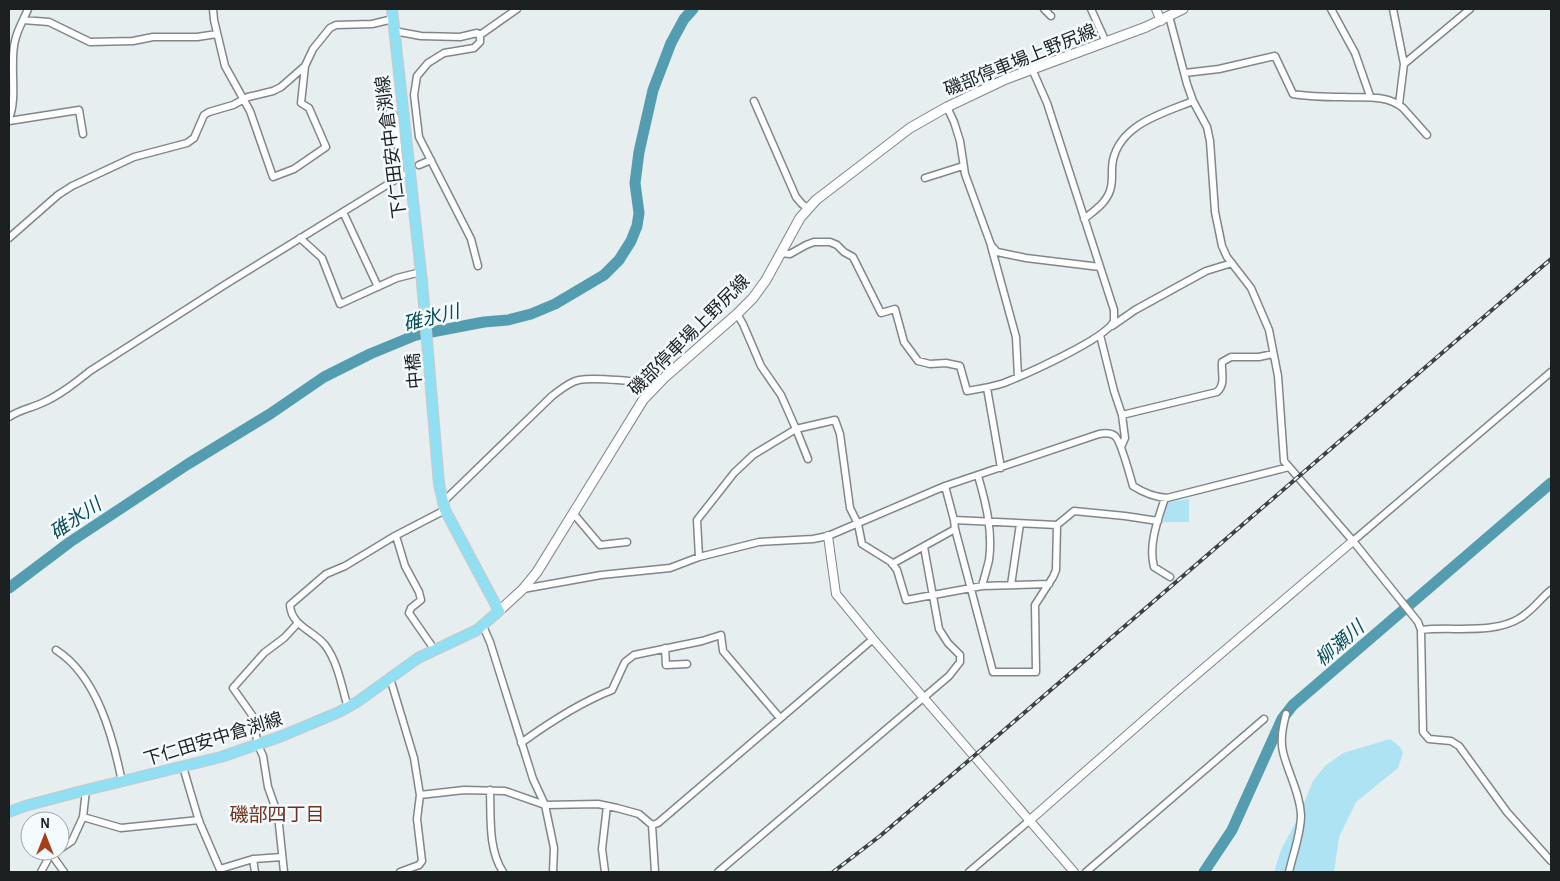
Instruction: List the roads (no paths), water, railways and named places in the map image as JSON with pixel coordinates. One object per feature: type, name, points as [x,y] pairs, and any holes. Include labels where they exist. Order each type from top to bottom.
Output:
[{"type":"main road","name":"磯部停車場上野尻線","points":[[499,611],[523,589],[537,572],[637,409],[655,386],[737,314],[757,292],[766,280],[795,225],[816,200],[910,128],[947,107],[1032,69],[1161,21],[1183,9]]},
{"type":"main road","name":"下仁田安中倉渕線","points":[[392,14],[422,277]]},
{"type":"main road","name":"中橋","points":[[422,277],[439,484],[444,506]]},
{"type":"main road","points":[[444,506],[499,611]]},
{"type":"main road","name":"下仁田安中倉渕線","points":[[9,812],[25,806],[183,767],[258,746],[348,708],[418,658],[470,634],[483,626],[499,611]]},
{"type":"street","points":[[28,9],[14,42],[13,102],[9,120],[80,110],[83,134]]},
{"type":"street","points":[[213,9],[225,66],[250,111],[273,177],[294,169],[326,146],[309,108],[301,103],[305,66],[313,49],[330,28],[336,25],[372,24],[392,14]]},
{"type":"street","points":[[480,35],[517,9]]},
{"type":"street","points":[[1044,9],[1051,13]]},
{"type":"street","points":[[1091,9],[1106,42]]},
{"type":"street","points":[[1156,9],[1161,21]]},
{"type":"street","points":[[1331,9],[1355,53],[1370,96]]},
{"type":"street","points":[[1393,9],[1404,64],[1400,104]]},
{"type":"street","points":[[1404,64],[1470,9]]},
{"type":"street","points":[[1169,16],[1193,102],[1207,127],[1215,212],[1222,246],[1227,257],[1252,288],[1268,330],[1278,376],[1284,461],[1353,541],[1418,622],[1420,630],[1422,732],[1429,739],[1451,740],[1459,746],[1507,812],[1551,861]]},
{"type":"street","points":[[23,20],[49,22],[90,42],[133,41],[153,37],[197,37],[217,34]]},
{"type":"street","points":[[394,31],[421,36],[460,37],[476,33],[480,35]]},
{"type":"street","points":[[478,266],[471,239],[419,136],[412,110],[416,81],[428,63],[444,53],[474,48],[480,42],[480,35]]},
{"type":"street","points":[[1185,73],[1219,69],[1275,56],[1293,94],[1311,97],[1354,98],[1370,96],[1400,104],[1427,135]]},
{"type":"street","points":[[9,238],[58,195],[72,186],[134,157],[187,143],[194,138],[204,115],[233,105],[248,97],[274,91],[305,66]]},
{"type":"street","points":[[1032,69],[1046,103],[1114,310],[1114,321],[1109,328]]},
{"type":"street","points":[[754,101],[796,197],[808,208]]},
{"type":"street","points":[[1084,218],[1101,205],[1108,195],[1111,188],[1113,160],[1121,143],[1130,133],[1151,118],[1193,102]]},
{"type":"street","points":[[947,107],[960,141],[963,166],[991,245],[1016,337],[1018,377]]},
{"type":"street","points":[[9,417],[42,403],[73,385],[90,371],[226,284],[402,175],[395,116],[390,112],[399,111]]},
{"type":"street","points":[[420,165],[431,160]]},
{"type":"street","points":[[925,178],[963,166]]},
{"type":"street","points":[[342,212],[378,286]]},
{"type":"street","points":[[300,238],[322,258],[340,304],[397,278],[422,277]]},
{"type":"street","points":[[780,253],[790,254],[814,242],[830,242],[837,245],[853,257],[881,313],[895,309],[904,342],[916,360],[925,364],[946,363],[960,366],[967,391],[987,388],[1018,377],[1100,335],[1136,310],[1206,271],[1232,263]]},
{"type":"street","points":[[991,245],[997,252],[1026,258],[1100,267]]},
{"type":"street","points":[[737,314],[761,366],[780,395],[808,459]]},
{"type":"street","points":[[1100,335],[1122,415],[1125,438],[1121,448]]},
{"type":"street","points":[[1122,415],[1217,392],[1223,383],[1222,362],[1232,357],[1259,358],[1273,354]]},
{"type":"street","points":[[969,872],[1551,372]]},
{"type":"street","points":[[348,708],[334,659],[325,644],[298,623],[290,612],[290,605],[326,574],[345,566],[444,506],[552,396],[566,386],[580,380],[639,382],[655,386]]},
{"type":"street","points":[[987,388],[1000,468]]},
{"type":"street","points":[[699,557],[697,520],[734,474],[754,455],[796,430],[835,420],[840,434],[850,508],[858,524],[862,544],[892,564],[896,570],[906,600],[982,586],[1049,584]]},
{"type":"street","points":[[523,589],[601,575],[670,568],[699,557],[759,542],[813,539],[828,536],[946,486],[1099,434],[1107,433],[1114,435],[1119,442],[1133,486],[1142,492],[1164,498],[1289,467]]},
{"type":"street","points":[[978,476],[986,500],[989,522],[989,559],[982,586]]},
{"type":"street","points":[[946,486],[955,529],[993,672],[1036,672],[1034,605],[1049,584],[1056,570],[1057,525]]},
{"type":"street","points":[[1164,498],[1151,559],[1154,567],[1170,577]]},
{"type":"street","points":[[954,520],[1057,525],[1074,511],[1158,521]]},
{"type":"street","points":[[573,513],[600,546],[627,542]]},
{"type":"street","points":[[1011,585],[1020,524]]},
{"type":"street","points":[[892,564],[955,529]]},
{"type":"street","points":[[396,536],[405,566],[419,592],[421,600],[412,608],[410,613],[434,649]]},
{"type":"street","points":[[828,536],[836,594],[923,698],[1074,872]]},
{"type":"street","points":[[718,872],[949,676],[960,662],[960,655],[948,643],[939,629],[924,546]]},
{"type":"street","points":[[1420,630],[1483,628],[1508,624],[1526,614],[1551,590]]},
{"type":"street","points":[[284,872],[278,815],[268,787],[263,756],[258,746],[252,714],[233,688],[264,653],[284,638],[298,623]]},
{"type":"street","points":[[483,626],[490,642],[533,779],[545,805],[554,848],[553,872]]},
{"type":"street","points":[[521,742],[560,716],[612,690],[625,662],[634,655],[702,642],[721,636],[723,651],[780,718]]},
{"type":"street","points":[[652,825],[658,823],[873,639]]},
{"type":"street","points":[[665,648],[666,665],[687,664]]},
{"type":"street","points":[[56,650],[69,658],[83,674],[106,719],[115,747],[122,782]]},
{"type":"street","points":[[390,678],[414,758],[420,795],[417,820],[422,861],[419,865],[400,872]]},
{"type":"street","points":[[1286,714],[1282,728],[1283,750],[1294,783],[1301,816],[1289,872]]},
{"type":"street","points":[[1086,872],[1264,719]]},
{"type":"street","points":[[183,767],[199,820],[220,871],[253,859],[282,857]]},
{"type":"street","points":[[70,842],[83,817],[86,790]]},
{"type":"street","points":[[420,795],[464,790],[505,791],[545,805],[598,804],[639,814],[652,825],[655,872]]},
{"type":"street","points":[[490,790],[493,846],[498,864],[503,872]]},
{"type":"street","points":[[605,872],[602,849],[607,806]]},
{"type":"street","points":[[83,817],[121,828],[199,820]]},
{"type":"street","points":[[253,859],[255,872]]},
{"type":"waterway","name":"碓氷川","points":[[9,588],[70,542],[188,464],[270,414],[324,377],[370,354],[416,335],[484,322],[508,320],[531,314],[555,304],[604,275],[619,260],[631,241],[637,226],[639,213],[635,183],[639,152],[653,90],[671,43],[684,19],[693,9]]},
{"type":"waterway","name":"柳瀬川","points":[[1204,872],[1232,830],[1282,719],[1293,705],[1551,483]]},
{"type":"railway","points":[[833,872],[880,836],[974,756],[1551,259]]},
{"type":"district","name":"磯部四丁目","points":[[277,814]]}]
